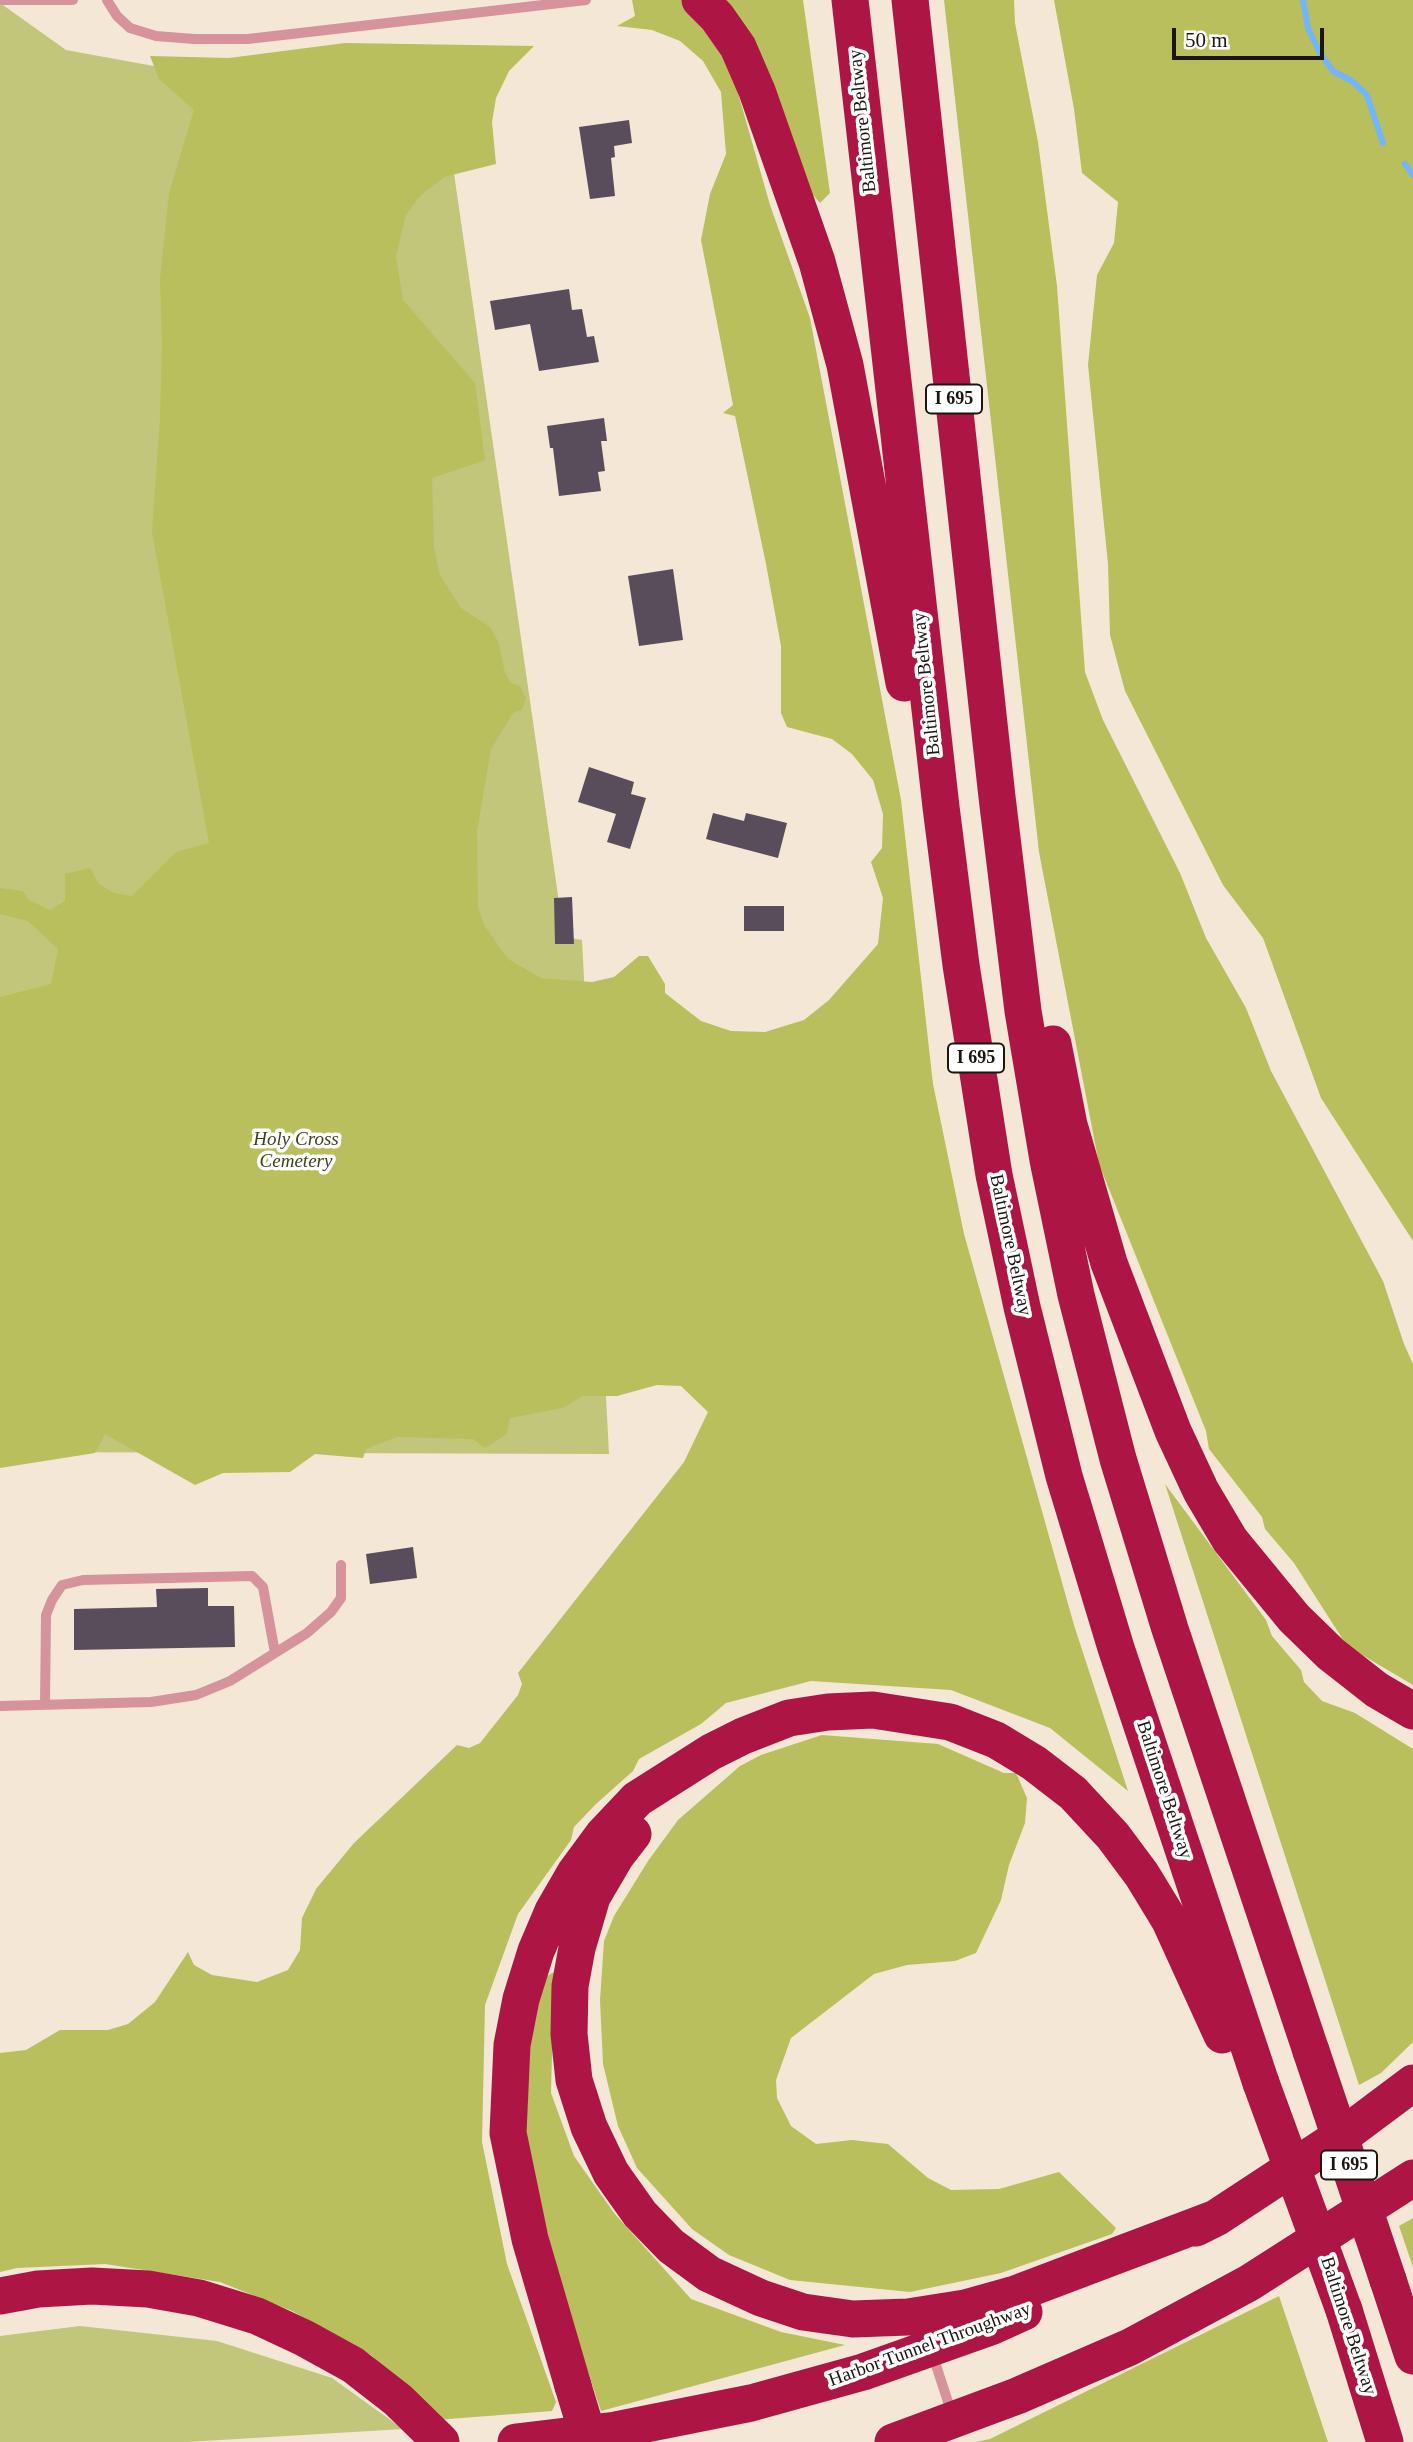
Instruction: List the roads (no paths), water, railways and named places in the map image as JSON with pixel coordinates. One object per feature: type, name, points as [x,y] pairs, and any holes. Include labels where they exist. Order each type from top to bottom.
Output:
[{"type":"highway","points":[[700,0],[717,17],[738,47],[757,91],[817,262],[845,365],[903,677],[961,965]]},
{"type":"highway","name":"Baltimore Beltway","points":[[850,0],[961,965],[994,1175],[1022,1307],[1064,1476],[1253,2088],[1339,2314],[1383,2442]]},
{"type":"highway","name":"I 695","points":[[911,0],[1023,1011],[1048,1160],[1076,1296],[1118,1459],[1170,1629],[1413,2356]]},
{"type":"highway","points":[[998,797],[1046,1008],[1069,1125],[1109,1264],[1173,1431],[1201,1491],[1230,1539],[1277,1598],[1331,1654],[1377,1690],[1413,1711]]},
{"type":"highway","points":[[590,2442],[530,2239],[508,2133],[512,2045],[536,1951],[553,1911],[575,1873],[603,1835],[637,1799],[711,1752],[789,1718],[828,1712],[873,1710],[950,1722],[996,1740],[1034,1763],[1073,1793],[1113,1836],[1142,1875],[1170,1921],[1253,2088]]},
{"type":"highway","points":[[711,1752],[650,1813],[616,1856],[592,1897],[577,1948],[570,1986],[569,2034],[574,2080],[589,2127],[618,2184],[640,2214],[671,2246],[709,2274],[761,2298],[803,2312],[853,2319],[908,2317],[965,2308],[1015,2294],[1216,2218]]},
{"type":"highway","name":"Harbor Tunnel Throughway","points":[[516,2442],[616,2430],[751,2403],[863,2372],[993,2326],[1096,2280],[1216,2218],[1353,2128],[1413,2083]]},
{"type":"highway","points":[[893,2442],[1017,2396],[1130,2347],[1249,2283],[1413,2178]]},
{"type":"highway","points":[[0,2296],[38,2289],[92,2286],[148,2289],[199,2298],[257,2316],[353,2365],[398,2400],[441,2442]]},
{"type":"lane","points":[[2,0],[73,0]]},
{"type":"lane","points":[[107,0],[117,16],[130,28],[156,36],[194,39],[248,39],[586,0]]},
{"type":"lane","points":[[0,1706],[151,1702],[196,1695],[230,1681],[307,1633],[331,1612],[341,1598],[341,1566]]},
{"type":"lane","points":[[45,1705],[46,1615],[62,1585],[83,1580],[252,1576],[263,1587],[275,1653]]},
{"type":"lane","points":[[930,2348],[954,2420]]},
{"type":"waterway","points":[[1303,0],[1308,28],[1320,53],[1333,71],[1352,81],[1367,95],[1383,143]]},
{"type":"waterway","points":[[1405,164],[1413,175]]},
{"type":"park label","name":"Holy Cross Cemetery","points":[[296,1151]]}]
